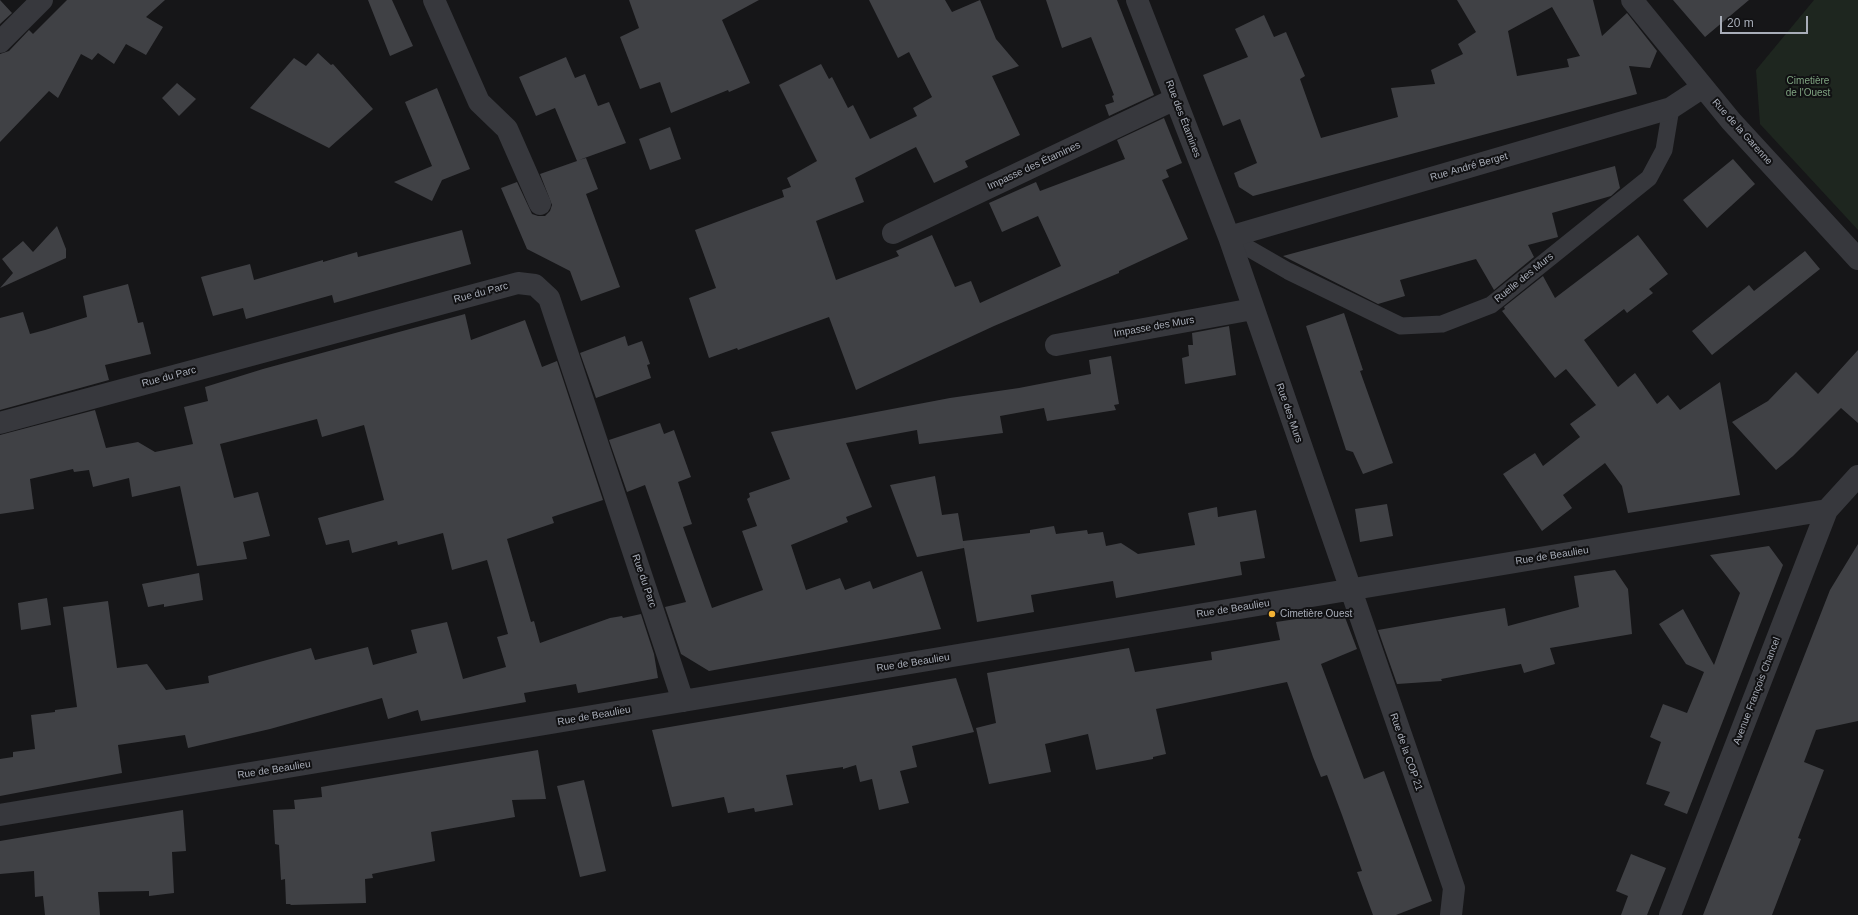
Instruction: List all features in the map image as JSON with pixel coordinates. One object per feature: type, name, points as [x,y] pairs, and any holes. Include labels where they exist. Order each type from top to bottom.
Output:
[{"type":"street","points":[[0,42],[42,0]]},
{"type":"street","points":[[434,0],[479,102],[507,128],[540,204]]},
{"type":"street","name":"Rue des Étamines","points":[[1137,0],[1174,99],[1229,237]]},
{"type":"street","name":"Rue de la Garenne","points":[[1632,0],[1731,121],[1858,259]]},
{"type":"street","name":"Rue André Berget","points":[[1229,237],[1671,108],[1703,87]]},
{"type":"street","name":"Impasse des Étamines","points":[[893,233],[1174,99]]},
{"type":"street","name":"Rue des Murs","points":[[1229,237],[1350,589]]},
{"type":"street","name":"Rue du Parc","points":[[0,423],[518,283],[535,286],[549,298],[683,701]]},
{"type":"street","name":"Impasse des Murs","points":[[1056,345],[1253,309]]},
{"type":"street","name":"Avenue François Chancel","points":[[1670,915],[1827,510],[1858,476]]},
{"type":"street","name":"Rue de Beaulieu","points":[[0,816],[1827,510]]},
{"type":"street","name":"Rue de la COP 21","points":[[1350,589],[1454,888],[1450,915]]},
{"type":"lane","name":"Ruelle des Murs","points":[[1229,237],[1288,271],[1401,326],[1442,324],[1491,305],[1649,178],[1664,150],[1671,108]]},
{"type":"green space","name":"Cimetière de l'Ouest","points":[[1814,0],[1858,0],[1858,230],[1760,124],[1756,70]]},
{"type":"building","points":[[0,0],[12,13],[0,24]]},
{"type":"building","points":[[67,0],[165,0],[146,17],[163,27],[146,55],[126,44],[114,64],[98,53],[92,60],[81,54],[58,98],[49,91],[0,142],[0,54],[9,51],[29,30],[33,34]]},
{"type":"building","points":[[368,0],[392,0],[413,46],[390,56]]},
{"type":"building","points":[[629,0],[759,0],[722,20],[750,83],[729,92],[728,90],[671,113],[660,82],[640,89],[620,37],[639,28]]},
{"type":"building","points":[[869,0],[945,0],[952,12],[980,0],[996,39],[1019,66],[992,76],[1020,135],[965,161],[968,167],[934,183],[916,147],[855,178],[864,202],[816,221],[836,280],[899,256],[896,251],[932,235],[955,287],[971,281],[980,303],[1061,266],[1038,216],[1002,232],[989,203],[1036,182],[1040,191],[1125,159],[1117,140],[1164,118],[1182,163],[1166,170],[1169,177],[1162,180],[1188,239],[1119,271],[1119,273],[994,326],[856,390],[829,317],[738,350],[737,348],[709,358],[689,298],[716,288],[695,230],[784,197],[782,190],[791,187],[787,178],[817,161],[779,85],[821,64],[829,79],[832,77],[848,108],[853,105],[870,139],[917,116],[913,108],[932,97],[909,52],[898,58]]},
{"type":"building","points":[[1046,0],[1117,0],[1154,95],[1109,116],[1105,105],[1114,102],[1112,96],[1114,95],[1091,37],[1062,48]]},
{"type":"building","points":[[1457,0],[1593,0],[1602,36],[1627,13],[1657,51],[1650,68],[1629,66],[1637,94],[1253,196],[1239,187],[1234,173],[1257,163],[1240,119],[1223,126],[1203,75],[1248,57],[1235,29],[1264,15],[1274,37],[1286,32],[1305,76],[1300,79],[1321,138],[1398,117],[1391,88],[1435,84],[1431,70],[1463,54],[1458,44],[1476,32]],"holes":[[[1552,7],[1580,56],[1567,59],[1569,67],[1517,76],[1508,31]]]},
{"type":"building","points":[[1673,0],[1749,0],[1705,37]]},
{"type":"building","points":[[318,53],[331,65],[333,64],[373,109],[329,148],[250,108],[294,58],[306,66]]},
{"type":"building","points":[[566,57],[575,78],[585,74],[598,106],[609,102],[626,143],[579,160],[586,158],[598,189],[586,194],[620,287],[581,301],[570,271],[527,249],[501,188],[517,182],[532,214],[545,216],[550,211],[552,205],[540,174],[577,161],[555,108],[536,116],[519,77]]},
{"type":"building","points":[[177,83],[196,99],[179,116],[162,98]]},
{"type":"building","points":[[437,88],[470,169],[442,180],[432,201],[394,182],[432,166],[405,102]]},
{"type":"building","points":[[670,127],[681,159],[650,170],[639,139]]},
{"type":"building","points":[[1733,159],[1755,184],[1707,228],[1683,200]]},
{"type":"building","points":[[1615,166],[1620,188],[1611,196],[1552,213],[1558,237],[1528,245],[1534,257],[1494,290],[1476,259],[1400,280],[1405,296],[1378,304],[1283,256]]},
{"type":"building","points":[[57,226],[66,249],[66,258],[0,288],[13,273],[2,259],[23,241],[33,252]]},
{"type":"building","points":[[462,230],[471,264],[334,303],[332,295],[246,319],[243,308],[213,316],[201,277],[250,264],[254,280],[323,260],[323,262],[357,252],[358,257]]},
{"type":"building","points":[[1638,235],[1668,274],[1649,289],[1653,293],[1627,313],[1624,309],[1584,340],[1618,387],[1635,373],[1657,404],[1668,395],[1680,410],[1720,382],[1740,495],[1628,513],[1622,486],[1605,463],[1563,495],[1572,508],[1542,531],[1503,474],[1535,453],[1543,466],[1580,437],[1570,424],[1596,405],[1566,369],[1555,378],[1502,311],[1505,309],[1504,307],[1543,276],[1555,298]]},
{"type":"building","points":[[1805,251],[1820,269],[1712,355],[1692,331],[1749,285],[1754,291]]},
{"type":"building","points":[[128,284],[138,323],[143,322],[151,354],[105,365],[109,380],[0,410],[0,318],[23,312],[30,334],[87,317],[83,296]]},
{"type":"building","points":[[1344,313],[1363,370],[1360,371],[1393,463],[1363,474],[1353,452],[1346,450],[1306,326]]},
{"type":"building","points":[[465,314],[471,340],[525,320],[542,367],[557,361],[603,500],[552,517],[554,523],[507,539],[531,622],[534,621],[540,643],[610,618],[622,616],[623,618],[641,614],[654,654],[658,678],[578,693],[576,684],[524,693],[526,702],[421,721],[418,710],[388,719],[382,698],[270,729],[188,748],[185,735],[118,745],[122,773],[0,796],[0,759],[13,757],[13,752],[35,749],[31,715],[77,707],[63,607],[108,601],[117,668],[147,664],[166,690],[209,683],[208,676],[311,648],[315,660],[368,647],[373,665],[417,653],[411,630],[447,622],[463,679],[506,667],[497,637],[508,634],[487,560],[452,570],[443,533],[398,545],[397,541],[352,553],[349,540],[326,545],[318,518],[384,500],[364,425],[322,437],[317,419],[220,444],[234,498],[258,492],[270,536],[243,542],[247,559],[197,566],[180,486],[132,497],[129,478],[93,487],[89,470],[74,472],[73,469],[30,479],[34,509],[0,514],[0,435],[95,410],[106,448],[138,442],[155,452],[193,444],[184,407],[208,401],[205,387],[263,369]]},
{"type":"building","points":[[1229,326],[1236,375],[1185,384],[1182,358],[1189,356],[1188,345],[1193,345],[1192,333]]},
{"type":"building","points":[[625,336],[628,346],[642,341],[650,364],[647,365],[651,378],[596,398],[580,353]]},
{"type":"building","points":[[1858,350],[1858,423],[1841,408],[1793,456],[1776,470],[1732,422],[1768,401],[1796,372],[1818,394]]},
{"type":"building","points":[[1111,356],[1119,404],[1114,405],[1116,410],[1047,421],[1044,408],[1000,416],[1003,433],[919,444],[917,430],[846,443],[872,507],[846,517],[848,522],[791,545],[806,590],[840,578],[845,590],[870,581],[873,589],[922,571],[941,629],[709,671],[681,654],[665,607],[686,602],[645,485],[627,492],[609,440],[660,423],[664,434],[674,430],[691,477],[678,482],[692,524],[683,527],[712,608],[763,590],[742,531],[757,526],[747,499],[750,497],[749,493],[790,479],[771,432],[950,398],[1019,388],[1091,374],[1089,360]]},
{"type":"building","points":[[935,476],[942,515],[958,513],[963,541],[1030,533],[1030,530],[1054,526],[1056,534],[1087,530],[1088,534],[1103,532],[1106,546],[1121,543],[1138,554],[1195,545],[1188,513],[1217,507],[1218,517],[1256,510],[1265,558],[1240,562],[1242,575],[1116,598],[1113,581],[1031,595],[1034,612],[977,622],[963,542],[964,548],[917,557],[890,485]]},
{"type":"building","points":[[1387,504],[1393,536],[1360,542],[1355,509]]},
{"type":"building","points":[[1858,544],[1858,721],[1816,730],[1804,762],[1824,770],[1798,838],[1801,839],[1772,915],[1703,915],[1830,590]]},
{"type":"building","points":[[1769,546],[1783,565],[1687,814],[1664,805],[1670,792],[1646,784],[1661,742],[1650,737],[1663,704],[1687,713],[1704,672],[1686,664],[1659,624],[1683,609],[1714,665],[1740,593],[1710,555]]},
{"type":"building","points":[[1615,570],[1628,589],[1632,634],[1550,648],[1555,664],[1524,673],[1521,664],[1441,679],[1442,681],[1397,684],[1378,630],[1505,608],[1508,626],[1579,607],[1574,576]]},
{"type":"building","points":[[199,573],[203,600],[164,607],[164,604],[148,607],[142,584]]},
{"type":"building","points":[[47,598],[51,625],[21,630],[18,603]]},
{"type":"building","points":[[1343,612],[1357,649],[1321,664],[1364,779],[1384,771],[1432,901],[1396,915],[1373,915],[1357,872],[1362,871],[1342,815],[1327,775],[1321,777],[1287,682],[1156,709],[1166,754],[1153,757],[1153,759],[1096,770],[1088,734],[1045,744],[1051,772],[989,784],[976,728],[996,723],[987,673],[1129,648],[1135,672],[1212,660],[1211,652],[1280,640],[1276,622]]},
{"type":"building","points":[[956,678],[974,732],[912,746],[917,767],[900,771],[909,803],[879,810],[872,779],[860,782],[856,765],[843,769],[843,767],[786,775],[793,805],[755,812],[754,808],[728,813],[724,797],[672,807],[652,730]]},
{"type":"building","points":[[538,750],[546,799],[512,800],[515,817],[431,832],[435,861],[372,874],[373,878],[365,879],[366,903],[286,904],[285,879],[281,880],[279,845],[275,844],[273,810],[295,809],[294,800],[322,797],[321,787]]},
{"type":"building","points":[[584,780],[606,871],[580,877],[557,786]]},
{"type":"building","points":[[183,810],[186,851],[172,852],[174,893],[149,896],[149,891],[98,892],[100,915],[45,915],[43,896],[35,897],[34,871],[0,874],[0,841]]},
{"type":"building","points":[[1631,854],[1666,868],[1647,915],[1621,915],[1628,896],[1616,891]]},
{"type":"place","name":"Cimetière Ouest","points":[[1272,614]]}]
